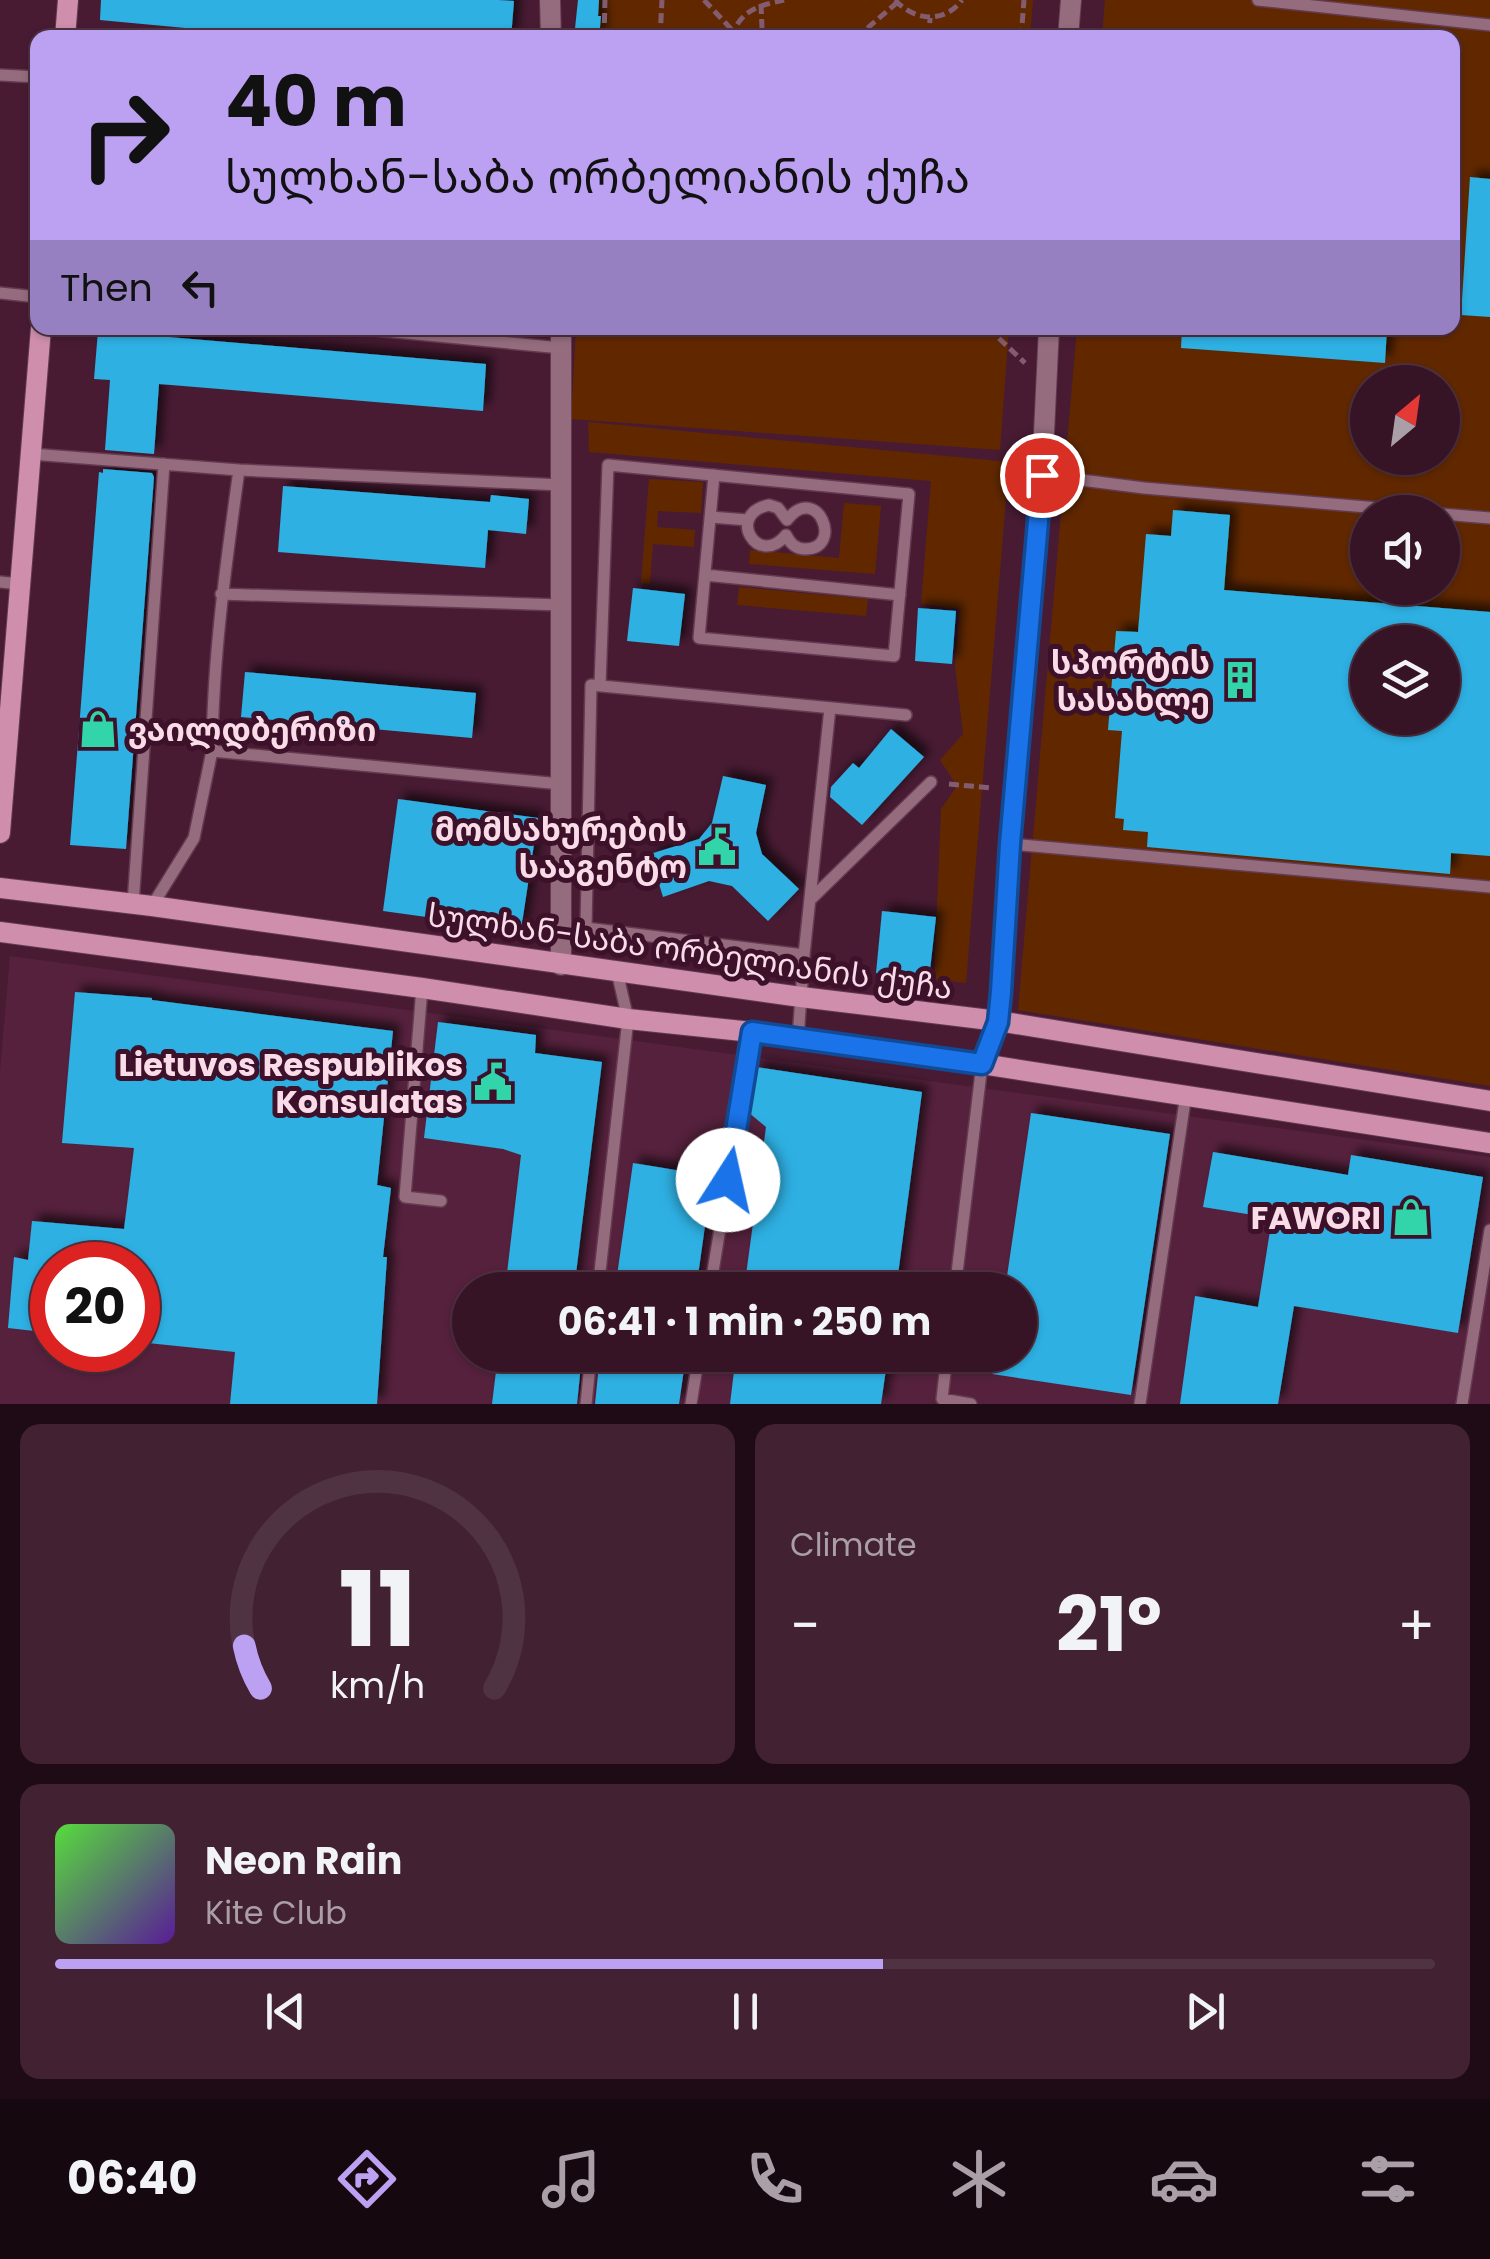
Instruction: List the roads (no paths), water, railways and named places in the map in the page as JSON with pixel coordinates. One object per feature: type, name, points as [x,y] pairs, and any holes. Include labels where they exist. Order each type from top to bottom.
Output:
[{"type":"street","points":[[66,30],[68,0]]},
{"type":"street","points":[[550,0],[551,30]]},
{"type":"street","points":[[1069,30],[1071,0]]},
{"type":"street","points":[[0,833],[10,583],[32,454],[40,335]]},
{"type":"street","points":[[982,1064],[998,1022],[1042,475],[1049,335]]},
{"type":"street","points":[[561,338],[561,964]]},
{"type":"street","name":"სულხან-საბა ორბელიანის ქუჩა","points":[[0,888],[998,1022],[1490,1100]]},
{"type":"street","points":[[0,932],[982,1064],[1490,1143]]},
{"type":"lane","points":[[1258,0],[1490,26]]},
{"type":"lane","points":[[0,74],[30,76]]},
{"type":"lane","points":[[0,293],[30,296]]},
{"type":"lane","points":[[504,335],[561,338]]},
{"type":"lane","points":[[32,454],[239,470],[561,485]]},
{"type":"lane","points":[[142,905],[164,464]]},
{"type":"lane","points":[[600,685],[608,464],[909,494],[894,656],[699,638],[714,475]]},
{"type":"lane","points":[[142,905],[194,838],[212,751],[221,594],[239,470]]},
{"type":"lane","points":[[1042,475],[1350,506]]},
{"type":"lane","points":[[786,535],[776,545],[758,544],[751,538],[748,520],[760,507],[778,508],[787,520],[786,535],[795,547],[804,549],[813,548],[825,534],[822,517],[815,511],[797,510],[787,520]]},
{"type":"lane","points":[[1460,516],[1490,518]]},
{"type":"lane","points":[[710,517],[748,520]]},
{"type":"lane","points":[[705,574],[900,595]]},
{"type":"lane","points":[[221,594],[561,605]]},
{"type":"lane","points":[[804,955],[586,928],[591,685],[906,715]]},
{"type":"lane","points":[[798,1038],[830,708]]},
{"type":"lane","points":[[212,751],[562,784]]},
{"type":"lane","points":[[810,900],[931,782]]},
{"type":"lane","points":[[1010,844],[1490,886]]},
{"type":"lane","points":[[600,1272],[628,1019],[617,972]]},
{"type":"lane","points":[[422,988],[405,1198],[441,1201]]},
{"type":"lane","points":[[713,1272],[752,1032]]},
{"type":"lane","points":[[957,1272],[982,1064]]},
{"type":"lane","points":[[1140,1404],[1186,1094]]},
{"type":"lane","points":[[1462,1404],[1490,1230]]},
{"type":"lane","points":[[586,1404],[589,1372]]},
{"type":"lane","points":[[691,1404],[696,1372]]},
{"type":"lane","points":[[945,1372],[942,1399],[970,1404]]},
{"type":"place","name":"სპორტის სასახლე","points":[[1240,680]]},
{"type":"place","name":"ვაილდბერიზი","points":[[98,729]]},
{"type":"place","name":"მომსახურების სააგენტო","points":[[717,847]]},
{"type":"place","name":"Lietuvos Respublikos Konsulatas","points":[[493,1082]]},
{"type":"place","name":"FAWORI","points":[[1411,1217]]}]
